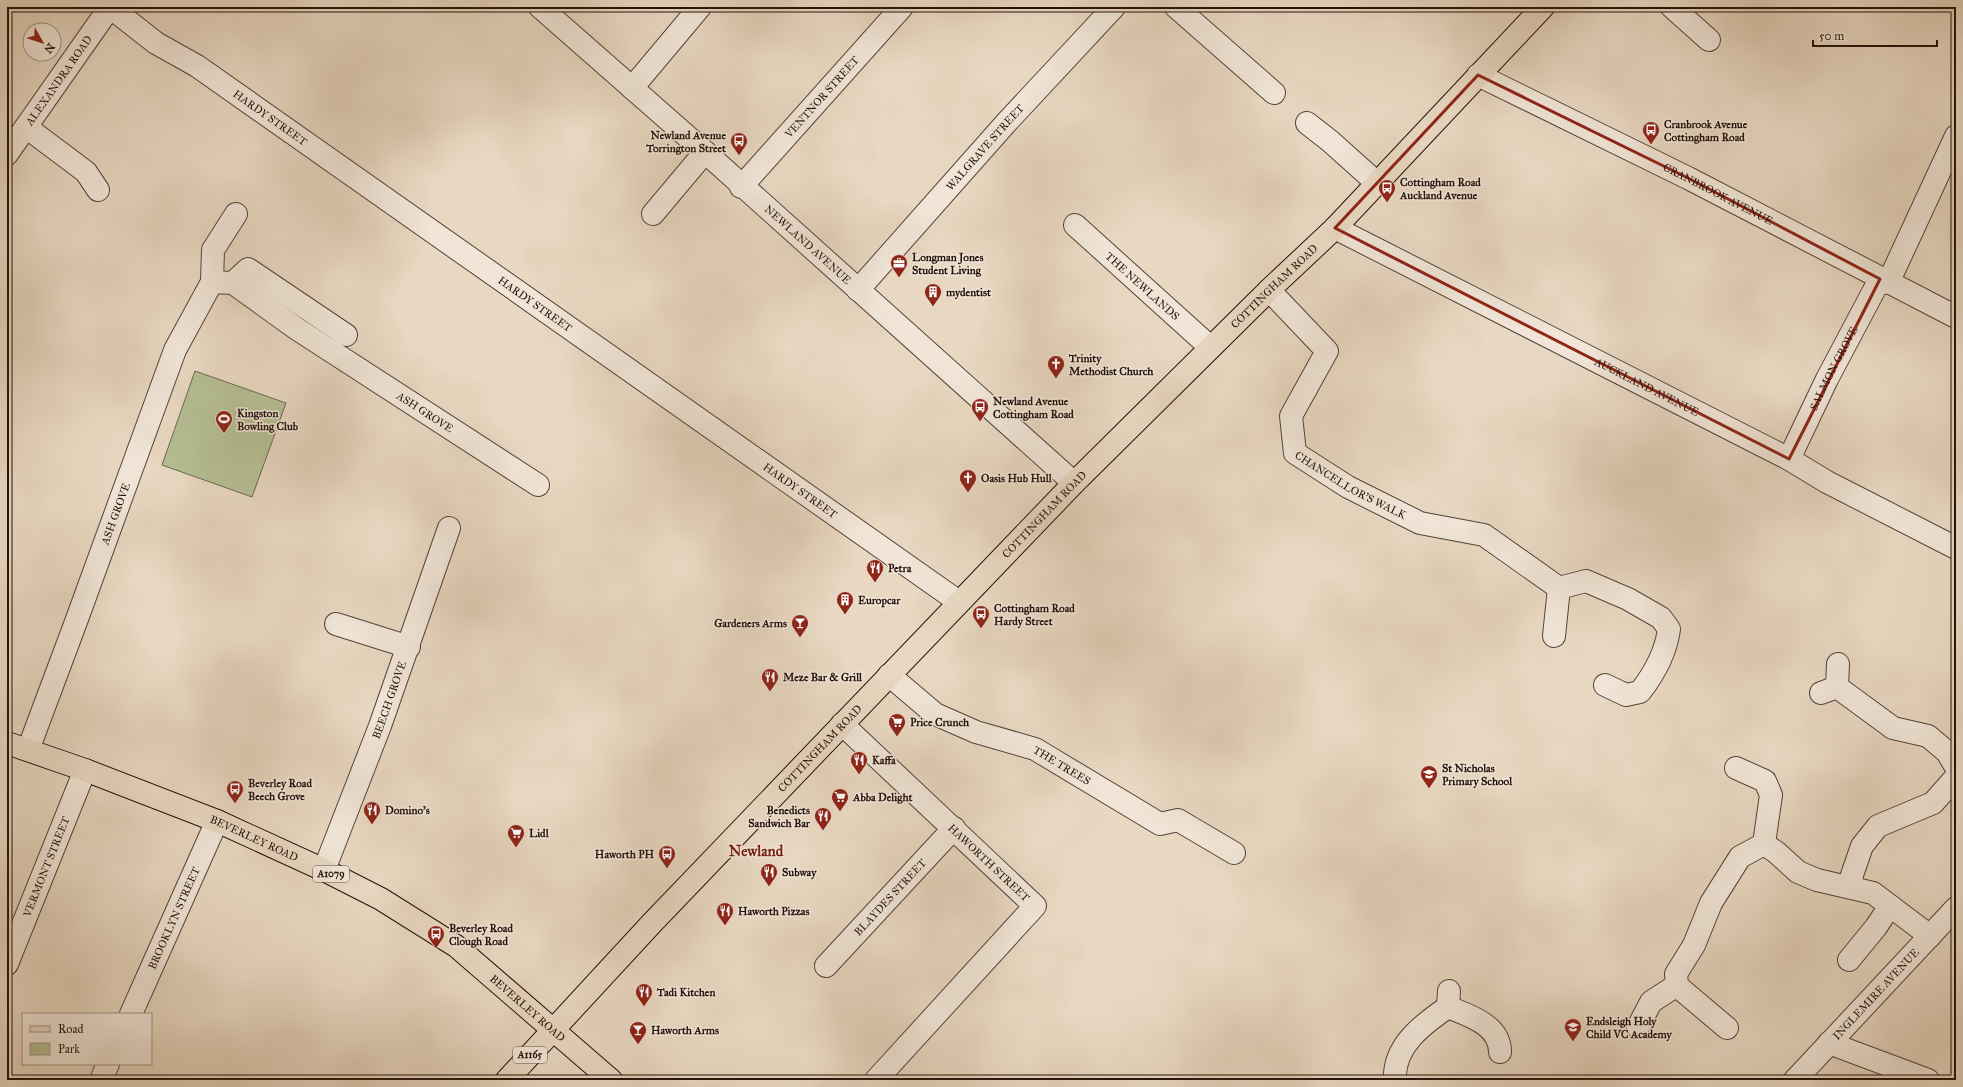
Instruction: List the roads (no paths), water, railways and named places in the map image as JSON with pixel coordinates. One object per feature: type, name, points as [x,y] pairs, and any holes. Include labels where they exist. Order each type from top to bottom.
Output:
[{"type":"main road","name":"COTTINGHAM ROAD","points":[[553,1030],[842,724],[1074,483],[1269,290],[1336,228],[1543,7]]},
{"type":"main road","name":"BEVERLEY ROAD","points":[[7,743],[85,770],[217,821],[324,870],[381,899],[456,946],[611,1080]]},
{"type":"main road","name":"A1165","points":[[506,1080],[553,1030]]},
{"type":"street","name":"ALEXANDRA ROAD","points":[[7,154],[110,7]]},
{"type":"street","name":"HARDY STREET","points":[[110,7],[156,42],[197,66],[959,602]]},
{"type":"street","name":"NEWLAND AVENUE","points":[[540,7],[705,152],[742,187],[1074,483]]},
{"type":"street","points":[[632,88],[700,7]]},
{"type":"street","name":"VENTNOR STREET","points":[[742,187],[902,7]]},
{"type":"street","name":"WALGRAVE STREET","points":[[858,290],[1006,122],[1114,7]]},
{"type":"street","points":[[1176,7],[1274,93]]},
{"type":"street","points":[[1672,7],[1709,40]]},
{"type":"street","name":"CRANBROOK AVENUE","points":[[1478,76],[1688,178],[1956,317]]},
{"type":"street","points":[[1307,123],[1330,141],[1378,184]]},
{"type":"street","points":[[26,127],[86,172],[98,190]]},
{"type":"street","name":"SALMON GROVE","points":[[1789,459],[1827,379],[1884,281],[1956,136]]},
{"type":"street","points":[[653,214],[705,152]]},
{"type":"street","name":"ASH GROVE","points":[[28,750],[175,350],[212,282],[213,250],[236,214]]},
{"type":"street","name":"THE NEWLANDS","points":[[1075,225],[1210,348]]},
{"type":"street","name":"AUCKLAND AVENUE","points":[[1336,228],[1789,459],[1827,482],[1956,548]]},
{"type":"street","points":[[212,282],[233,283],[248,269],[346,335]]},
{"type":"street","name":"ASH GROVE","points":[[233,283],[297,329],[538,485]]},
{"type":"street","name":"CHANCELLOR'S WALK","points":[[1269,290],[1327,351],[1291,416],[1296,452],[1348,487],[1420,524],[1484,535],[1559,588]]},
{"type":"street","name":"BEECH GROVE","points":[[324,870],[409,647],[449,528]]},
{"type":"street","points":[[1554,636],[1559,588],[1586,581],[1628,599],[1661,618],[1669,629],[1668,641],[1661,658],[1640,692],[1626,695],[1605,685]]},
{"type":"street","points":[[336,624],[409,647]]},
{"type":"street","points":[[1838,664],[1829,690],[1893,728],[1928,736],[1947,752],[1956,767]]},
{"type":"street","name":"THE TREES","points":[[889,675],[935,714],[976,732],[1035,749],[1160,824],[1178,820],[1234,853]]},
{"type":"street","name":"HAWORTH STREET","points":[[842,724],[1035,906],[876,1080]]},
{"type":"street","points":[[1736,768],[1765,781],[1771,795],[1764,844]]},
{"type":"street","name":"VERMONT STREET","points":[[7,964],[85,770]]},
{"type":"street","points":[[1851,887],[1852,875],[1862,846],[1878,826],[1933,803],[1956,777]]},
{"type":"street","name":"BROOKLYN STREET","points":[[131,1013],[217,821]]},
{"type":"street","name":"BLAYDES STREET","points":[[826,966],[954,828]]},
{"type":"street","points":[[1764,844],[1776,852],[1798,872],[1817,880],[1873,893],[1930,936]]},
{"type":"street","points":[[1727,1028],[1677,985],[1676,974],[1694,944],[1711,903],[1740,857],[1764,844]]},
{"type":"street","points":[[1848,960],[1876,927],[1890,906]]},
{"type":"street","name":"INGLEMIRE AVENUE","points":[[1795,1080],[1956,908]]},
{"type":"street","points":[[1638,1027],[1651,1002],[1677,985]]},
{"type":"street","points":[[1395,1080],[1397,1059],[1404,1046],[1449,999],[1484,1023],[1493,1032],[1500,1043],[1500,1052]]},
{"type":"street","points":[[1829,1043],[1928,1080]]},
{"type":"street","points":[[101,1080],[108,1065]]},
{"type":"place","name":"Cranbrook Avenue Cottingham Road","points":[[1651,145]]},
{"type":"place","name":"Newland Avenue Torrington Street","points":[[739,156]]},
{"type":"place","name":"Cottingham Road Auckland Avenue","points":[[1387,203]]},
{"type":"place","name":"Longman Jones Student Living","points":[[899,278]]},
{"type":"place","name":"mydentist","points":[[933,307]]},
{"type":"place","name":"Trinity Methodist Church","points":[[1056,379]]},
{"type":"place","name":"Newland Avenue Cottingham Road","points":[[980,422]]},
{"type":"place","name":"Kingston Bowling Club","points":[[224,434]]},
{"type":"place","name":"Oasis Hub Hull","points":[[968,493]]},
{"type":"place","name":"Petra","points":[[875,583]]},
{"type":"place","name":"Europcar","points":[[845,615]]},
{"type":"place","name":"Cottingham Road Hardy Street","points":[[981,629]]},
{"type":"place","name":"Gardeners Arms","points":[[800,638]]},
{"type":"place","name":"Meze Bar & Grill","points":[[770,692]]},
{"type":"place","name":"Price Crunch","points":[[897,737]]},
{"type":"place","name":"Kaffa","points":[[859,775]]},
{"type":"place","name":"St Nicholas Primary School","points":[[1429,789]]},
{"type":"place","name":"Beverley Road Beech Grove","points":[[235,804]]},
{"type":"place","name":"Abba Delight","points":[[840,812]]},
{"type":"place","name":"Domino's","points":[[372,825]]},
{"type":"place","name":"Benedicts Sandwich Bar","points":[[823,831]]},
{"type":"place","name":"Lidl","points":[[516,848]]},
{"type":"place","name":"Haworth PH","points":[[667,869]]},
{"type":"place","name":"Subway","points":[[769,887]]},
{"type":"place","name":"Haworth Pizzas","points":[[725,926]]},
{"type":"place","name":"Beverley Road Clough Road","points":[[436,949]]},
{"type":"place","name":"Tadi Kitchen","points":[[644,1007]]},
{"type":"place","name":"Endsleigh Holy Child VC Academy","points":[[1573,1042]]},
{"type":"place","name":"Haworth Arms","points":[[638,1045]]},
{"type":"district","name":"Newland","points":[[756,851]]}]
